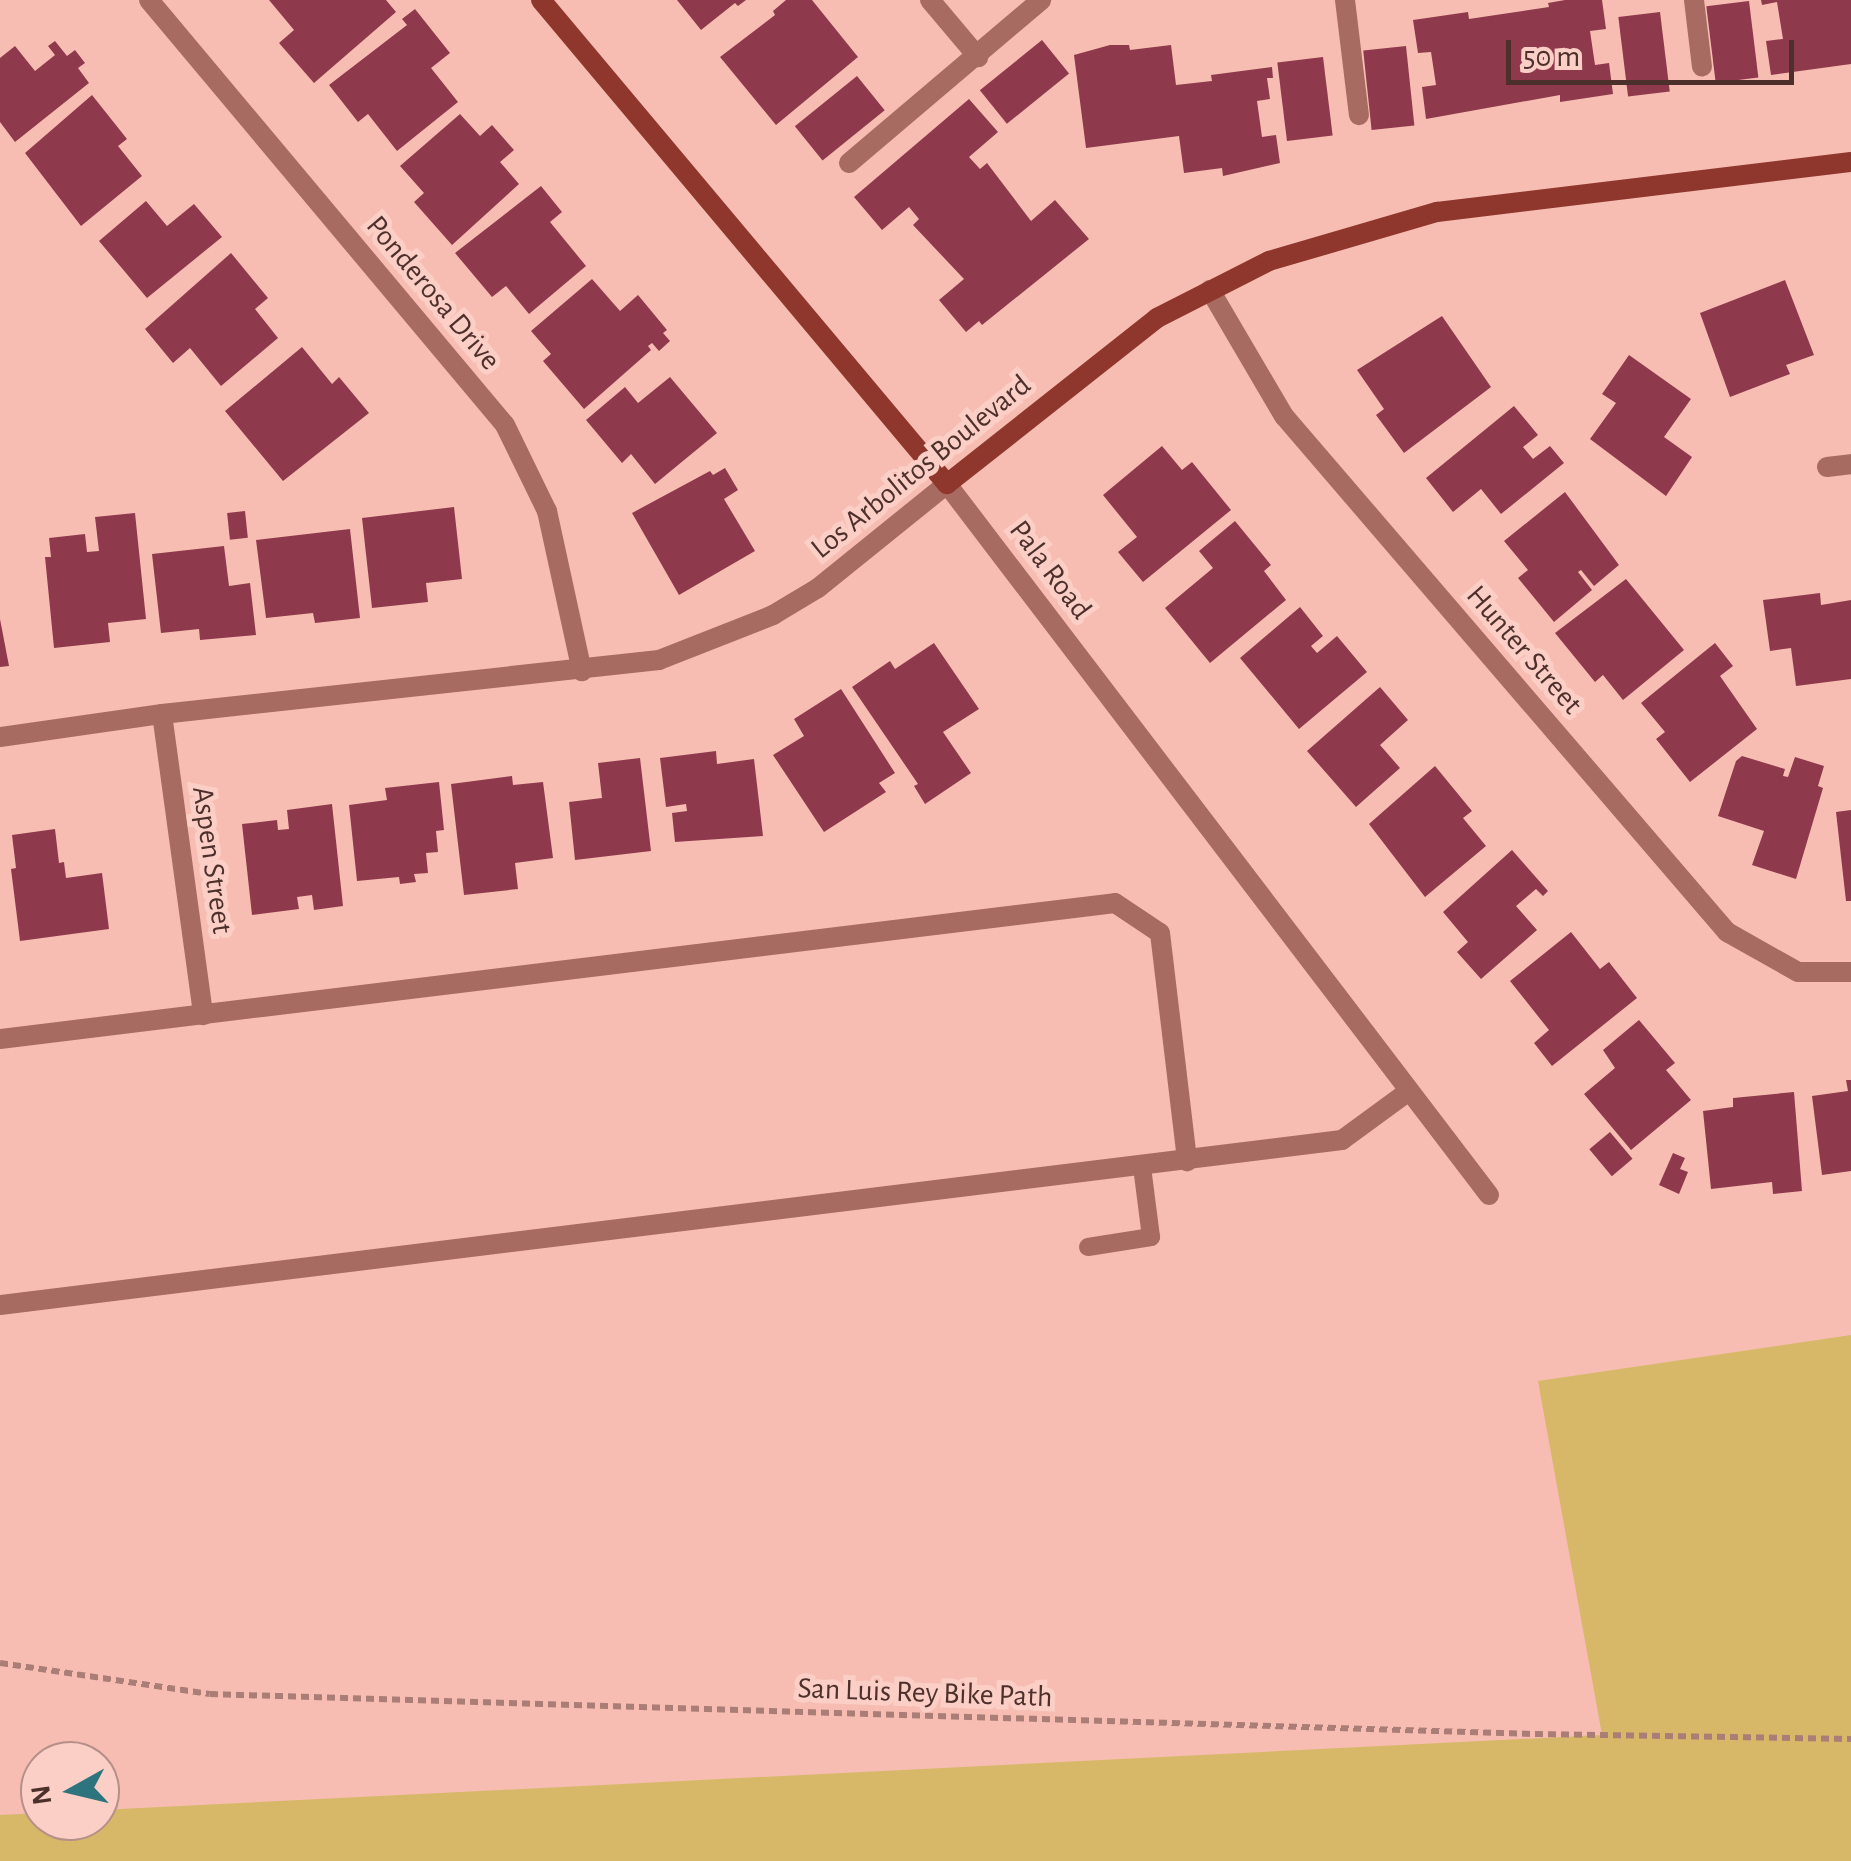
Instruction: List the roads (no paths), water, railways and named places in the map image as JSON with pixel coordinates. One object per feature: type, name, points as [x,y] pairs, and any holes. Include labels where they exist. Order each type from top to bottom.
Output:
[{"type":"street","name":"Ponderosa Drive","points":[[149,0],[506,426],[547,511],[582,671]]},
{"type":"street","name":"Pala Road","points":[[541,0],[947,484],[1488,1196]]},
{"type":"street","points":[[930,0],[978,57]]},
{"type":"street","points":[[850,162],[1042,0]]},
{"type":"street","points":[[1345,0],[1359,115]]},
{"type":"street","points":[[1694,0],[1702,67]]},
{"type":"street","name":"Los Arbolitos Boulevard","points":[[0,736],[162,714],[659,660],[773,616],[818,588],[1157,318],[1270,261],[1438,212],[1851,162]]},
{"type":"street","name":"Hunter Street","points":[[1210,290],[1284,416],[1728,932],[1798,972],[1851,972]]},
{"type":"street","points":[[1827,467],[1851,464]]},
{"type":"street","name":"Aspen Street","points":[[162,714],[203,1015]]},
{"type":"street","points":[[0,1039],[1116,903],[1160,933],[1186,1162]]},
{"type":"street","points":[[0,1305],[1342,1140],[1409,1091]]},
{"type":"lane","points":[[1088,1247],[1152,1238],[1142,1167]]}]
